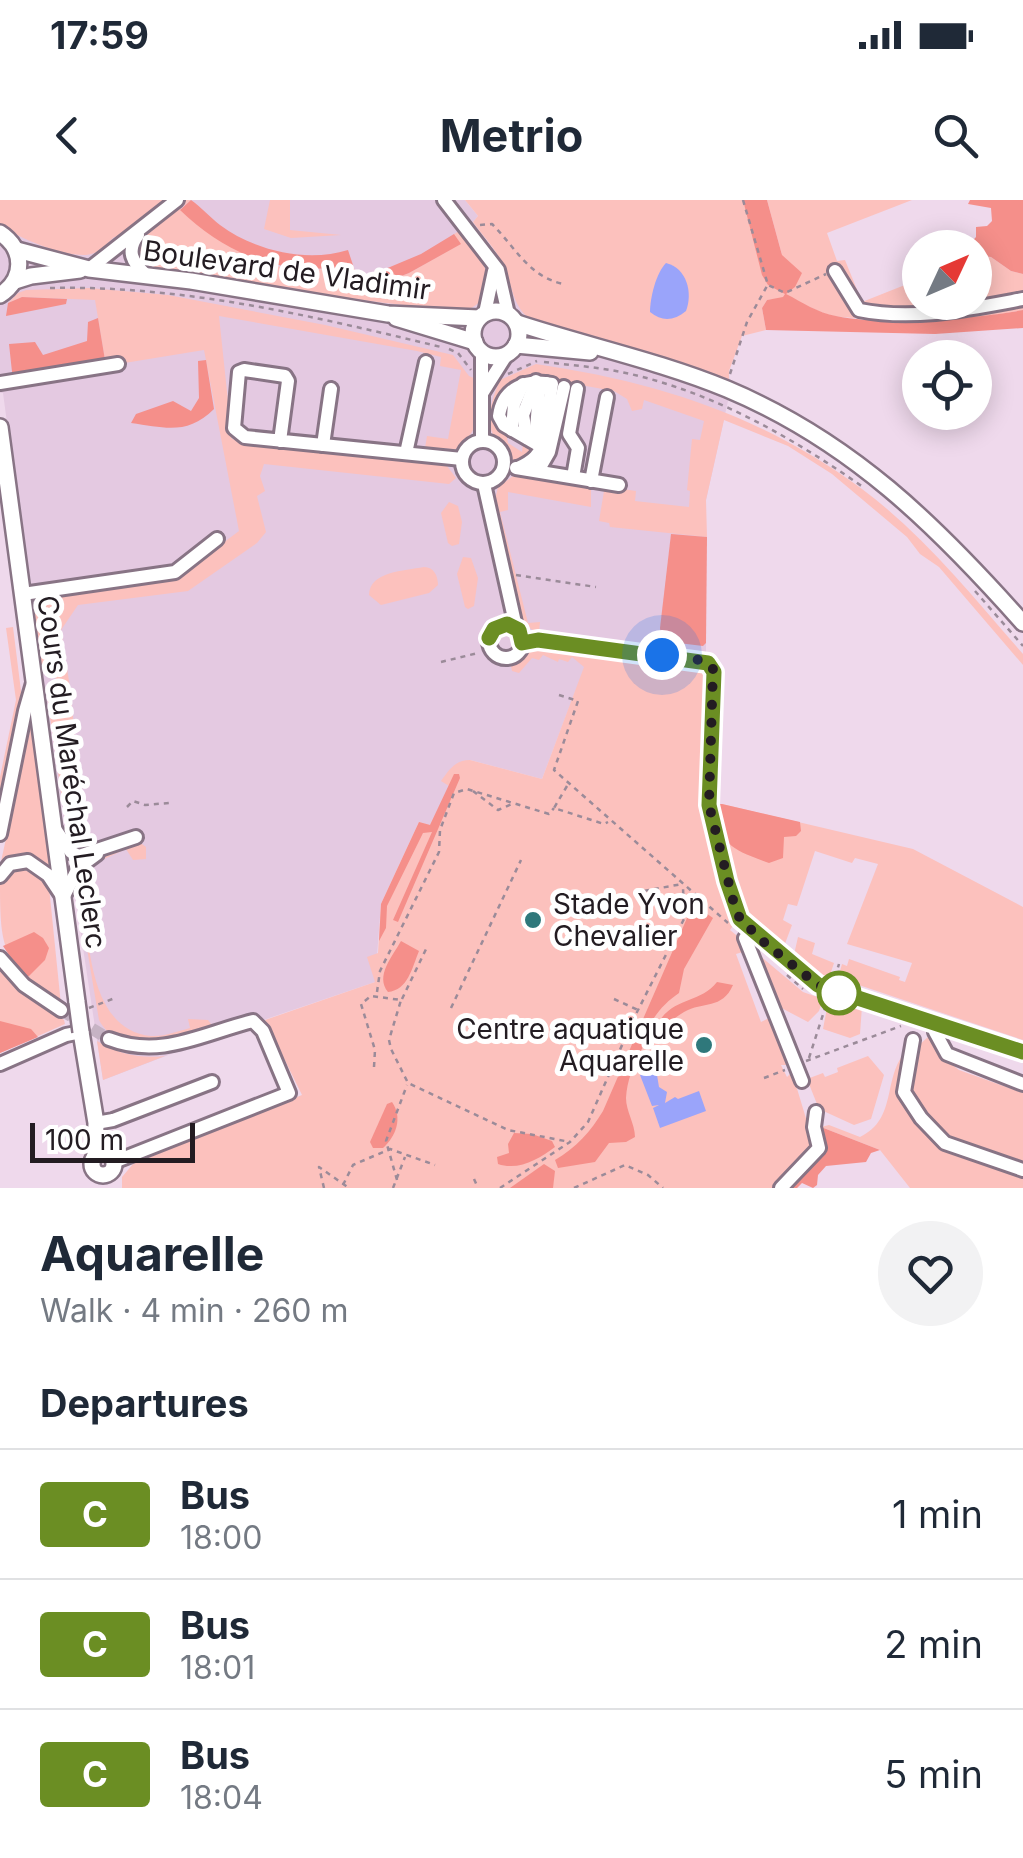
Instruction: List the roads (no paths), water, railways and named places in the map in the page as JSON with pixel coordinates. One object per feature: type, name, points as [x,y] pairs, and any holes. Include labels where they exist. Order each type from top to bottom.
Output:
[{"type":"main road","points":[[0,233],[17,250],[89,269]]},
{"type":"main road","points":[[16,281],[17,250]]},
{"type":"main road","points":[[0,295],[16,281],[89,269]]},
{"type":"main road","name":"Boulevard de Vladimir","points":[[89,269],[388,314],[482,316]]},
{"type":"main road","points":[[478,347],[473,330],[482,316],[501,311],[614,354],[728,390],[792,422],[877,477],[961,552],[1023,624]]},
{"type":"main road","points":[[388,314],[478,347],[494,357],[512,350],[614,354]]},
{"type":"main road","points":[[512,318],[519,330],[512,350]]},
{"type":"main road","name":"Cours du Maréchal Leclerc","points":[[0,427],[5,499],[22,594],[81,1032],[96,1123],[106,1157],[92,1167],[104,1182]]},
{"type":"street","points":[[89,269],[177,200]]},
{"type":"street","points":[[444,200],[491,259],[512,318]]},
{"type":"street","points":[[143,229],[131,254],[146,275]]},
{"type":"street","points":[[482,316],[494,280],[491,259]]},
{"type":"street","points":[[835,271],[859,310],[886,315],[902,313]]},
{"type":"street","points":[[992,302],[1023,299]]},
{"type":"street","points":[[478,347],[483,392],[482,441]]},
{"type":"street","points":[[483,392],[512,350]]},
{"type":"street","points":[[406,453],[426,362]]},
{"type":"street","points":[[0,383],[118,364]]},
{"type":"street","points":[[280,440],[288,381],[285,376],[239,372],[234,428],[245,437],[462,459]]},
{"type":"street","points":[[535,442],[504,425],[500,407],[510,392],[550,385]]},
{"type":"street","points":[[484,484],[511,467],[534,459],[550,385]]},
{"type":"street","points":[[535,442],[525,406],[550,385]]},
{"type":"street","points":[[538,472],[549,452],[550,385]]},
{"type":"street","points":[[550,385],[578,448],[573,478]]},
{"type":"street","points":[[323,445],[331,389]]},
{"type":"street","points":[[592,480],[607,396]]},
{"type":"street","points":[[484,484],[466,475],[462,459],[466,449],[482,441],[497,447],[511,467],[620,486]]},
{"type":"street","points":[[484,484],[520,635],[513,656],[497,655],[489,642],[509,596]]},
{"type":"street","points":[[22,594],[175,572],[217,539]]},
{"type":"street","points":[[498,626],[507,624],[520,635],[538,640],[700,660],[711,666],[714,672],[709,805],[734,904],[748,928],[830,990],[1023,1052]]},
{"type":"street","points":[[0,834],[24,710],[34,680]]},
{"type":"street","points":[[54,828],[79,856],[136,837]]},
{"type":"street","points":[[64,898],[78,868],[106,847]]},
{"type":"street","points":[[0,876],[10,864],[28,862],[48,875],[64,898]]},
{"type":"street","points":[[746,938],[802,1063],[802,1080]]},
{"type":"street","points":[[0,958],[24,985],[61,1010]]},
{"type":"street","points":[[106,1157],[289,1093],[264,1030],[253,1020],[159,1048],[133,1048],[109,1038]]},
{"type":"street","points":[[0,1064],[81,1032]]},
{"type":"street","points":[[934,1032],[947,1054],[1023,1084]]},
{"type":"street","points":[[913,1040],[904,1092],[921,1118],[945,1143],[1023,1170]]},
{"type":"street","points":[[96,1123],[212,1082]]},
{"type":"street","points":[[781,1188],[819,1148],[814,1127],[816,1112]]},
{"type":"water","points":[[666,263],[679,270],[689,297],[686,311],[668,319],[650,312],[654,286]]},
{"type":"water","points":[[640,1075],[657,1075],[659,1087],[667,1092],[665,1103],[699,1091],[706,1111],[660,1128],[653,1108],[659,1105],[652,1106]]},
{"type":"tunnel","points":[[61,1010],[109,1039]]},
{"type":"place","name":"Stade Yvon Chevalier","points":[[533,920]]},
{"type":"place","name":"Centre aquatique Aquarelle","points":[[704,1045]]}]
